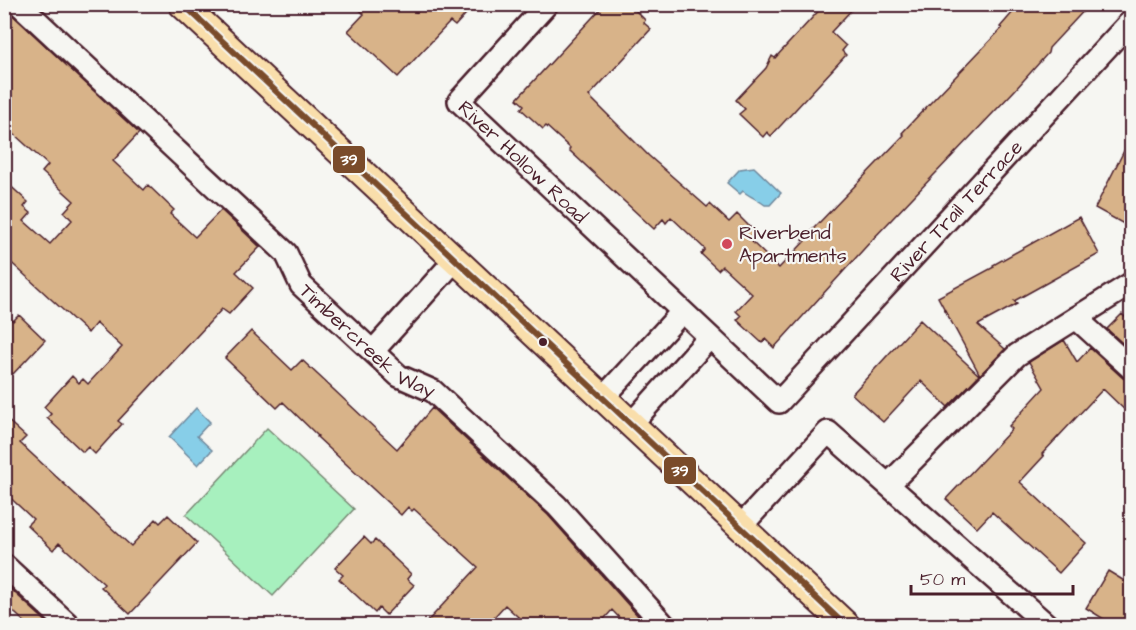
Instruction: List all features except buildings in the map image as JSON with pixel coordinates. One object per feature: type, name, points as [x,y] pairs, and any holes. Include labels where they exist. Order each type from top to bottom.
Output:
[{"type":"main road","points":[[182,4],[847,626]]},
{"type":"street","name":"Timbercreek Way","points":[[18,4],[286,253],[301,285],[399,376],[433,391],[557,506],[665,626]]},
{"type":"street","name":"River Hollow Road","points":[[547,4],[459,101],[779,402]]},
{"type":"street","name":"River Trail Terrace","points":[[779,402],[1131,20]]},
{"type":"street","points":[[373,351],[456,260]]},
{"type":"street","points":[[889,484],[1017,355],[1131,283]]},
{"type":"street","points":[[603,398],[682,312]]},
{"type":"street","points":[[1076,318],[1131,369]]},
{"type":"street","points":[[631,424],[709,338]]},
{"type":"street","points":[[741,526],[828,432],[1048,626]]},
{"type":"street","points":[[4,565],[70,626]]},
{"type":"green space","points":[[267,428],[354,509],[273,596],[186,515]]},
{"type":"water","points":[[754,167],[781,193],[770,205],[765,205],[743,191],[740,194],[727,183],[740,169]]},
{"type":"water","points":[[196,408],[210,422],[197,436],[212,450],[198,465],[169,437]]},
{"type":"transit line","name":"39","points":[[183,4],[846,626]]},
{"type":"place","name":"Riverbend Apartments","points":[[727,244]]}]
